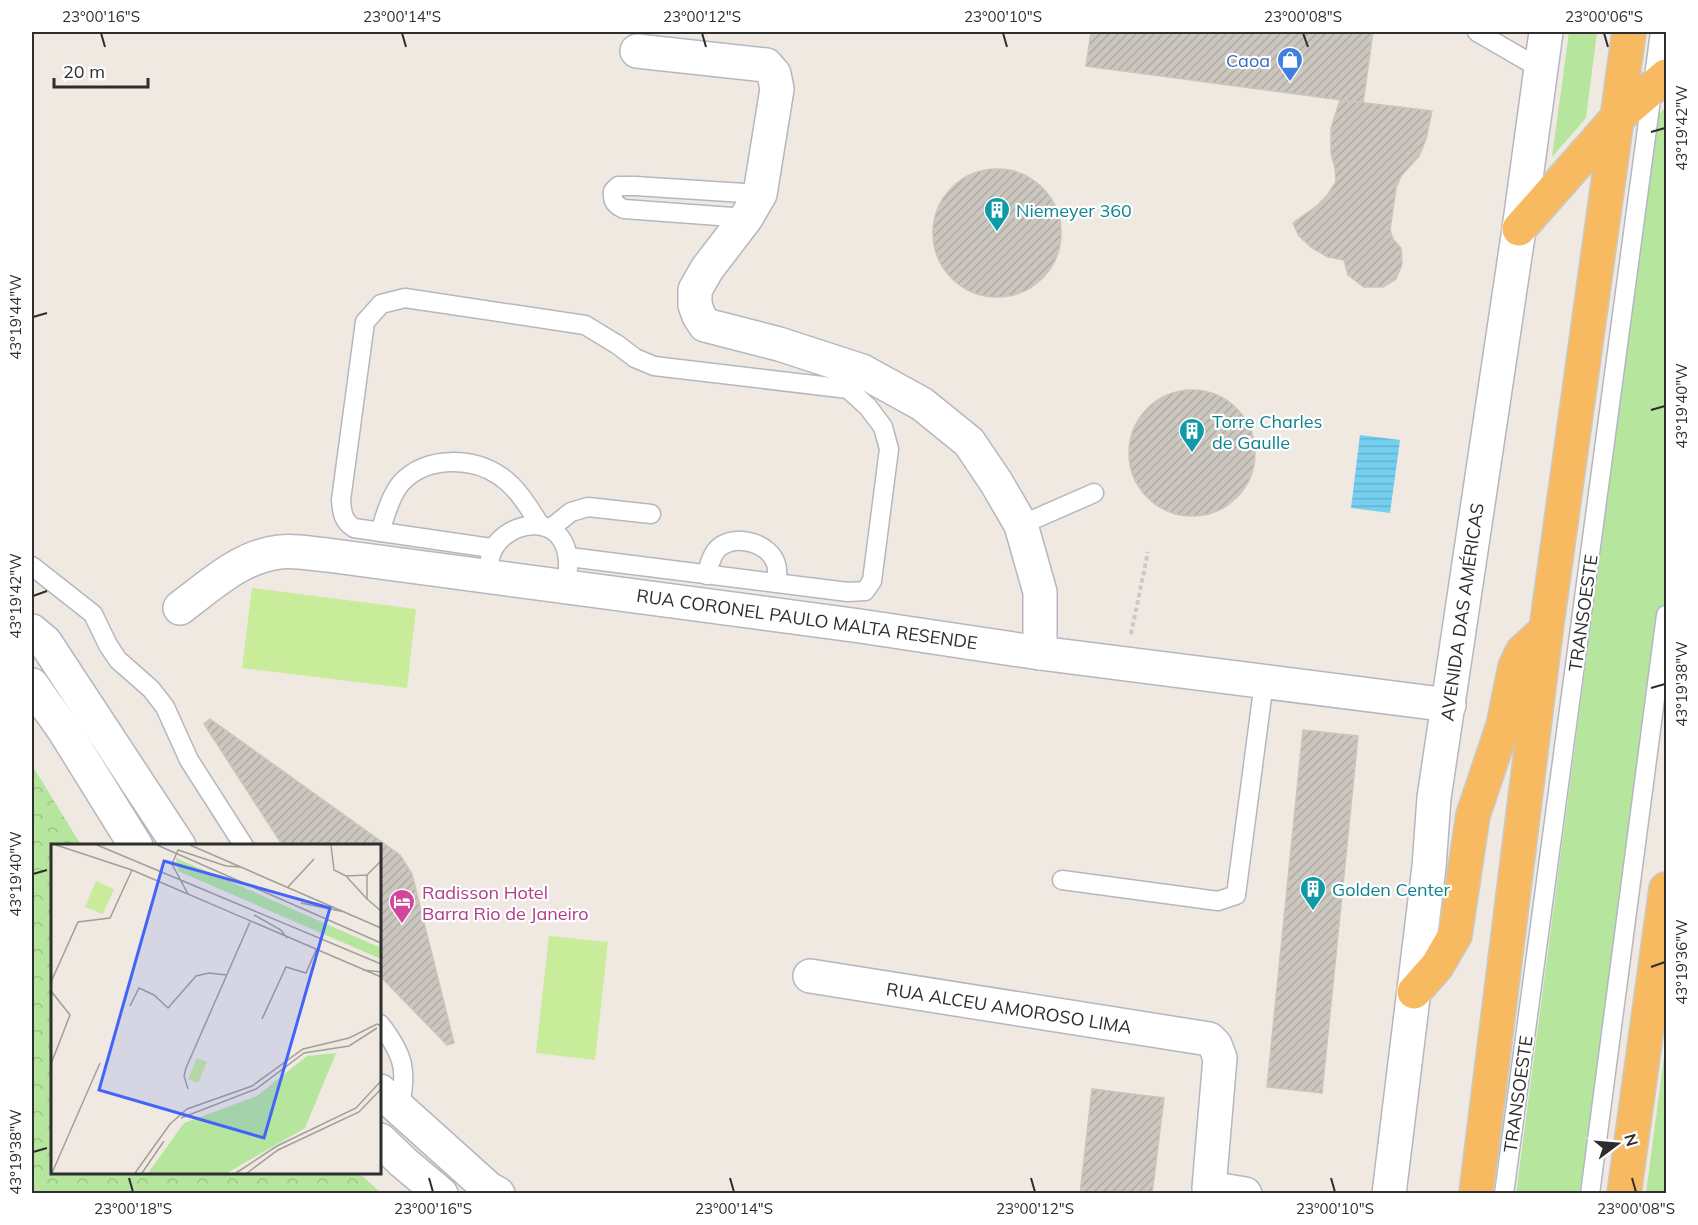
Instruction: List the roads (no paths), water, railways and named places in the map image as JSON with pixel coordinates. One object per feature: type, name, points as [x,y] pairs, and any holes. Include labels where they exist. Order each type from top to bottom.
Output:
[{"type":"highway","points":[[1476,1194],[1546,630],[1629,32]]},
{"type":"highway","points":[[1519,229],[1616,119],[1660,81]]},
{"type":"highway","points":[[1414,992],[1437,966],[1455,935],[1473,815],[1503,726],[1515,667],[1522,652],[1546,630]]},
{"type":"highway","points":[[1624,1194],[1666,889]]},
{"type":"street","name":"AVENIDA DAS AMÉRICAS","points":[[1389,1194],[1429,867],[1434,798],[1546,32]]},
{"type":"street","points":[[637,51],[766,65],[774,74],[777,89],[753,206],[707,269],[695,290],[695,305],[699,316],[705,325],[779,344],[862,372],[922,404],[969,442],[1021,525],[1040,592],[1040,653]]},
{"type":"street","name":"RUA CORONEL PAULO MALTA RESENDE","points":[[180,608],[240,564],[282,551],[359,558],[489,562],[568,572],[1040,653],[1449,705]]},
{"type":"street","points":[[32,631],[45,642],[178,844]]},
{"type":"street","points":[[32,685],[64,730],[135,844]]},
{"type":"street","name":"RUA ALCEU AMOROSO LIMA","points":[[810,976],[1209,1039],[1215,1045],[1220,1058],[1208,1191]]},
{"type":"street","points":[[389,1100],[489,1189],[498,1194]]},
{"type":"street","points":[[381,1141],[441,1194]]},
{"type":"street","points":[[1208,1191],[1245,1194]]},
{"type":"lane","points":[[1477,32],[1541,69]]},
{"type":"lane","name":"TRANSOESTE","points":[[1504,1194],[1660,81],[1660,32]]},
{"type":"lane","points":[[618,186],[635,186],[753,206],[624,208],[616,205],[612,197],[613,191],[618,186]]},
{"type":"lane","points":[[380,532],[402,482],[418,470],[438,463],[461,462],[482,467],[501,476],[520,494],[546,527],[560,535],[566,545],[568,572],[707,575],[865,591],[872,581],[889,449],[883,427],[868,407],[848,389],[654,366],[635,358],[585,325],[405,298],[381,304],[365,322],[341,500],[342,514],[346,523],[354,528],[380,532],[489,562],[512,531],[527,526],[546,527],[571,512],[588,507],[651,514]]},
{"type":"lane","points":[[1021,525],[1094,493]]},
{"type":"lane","points":[[707,575],[710,562],[721,546],[734,541],[749,542],[760,545],[770,553],[777,565],[777,583]]},
{"type":"lane","points":[[32,566],[93,614],[118,660],[150,689],[165,707],[189,760],[243,844]]},
{"type":"lane","points":[[1590,1194],[1666,615]]},
{"type":"lane","points":[[1062,880],[1218,901],[1236,895],[1264,682]]},
{"type":"lane","points":[[381,1025],[396,1047],[403,1068],[405,1086],[389,1100]]},
{"type":"water","points":[[1360,435],[1400,440],[1390,513],[1351,508]]},
{"type":"place","name":"Caoa","points":[[1290,83]]},
{"type":"place","name":"Niemeyer 360","points":[[997,233]]},
{"type":"place","name":"Torre Charles de Gaulle","points":[[1192,454]]},
{"type":"place","name":"Golden Center","points":[[1313,912]]},
{"type":"place","name":"Radisson Hotel Barra Rio de Janeiro","points":[[402,925]]}]
